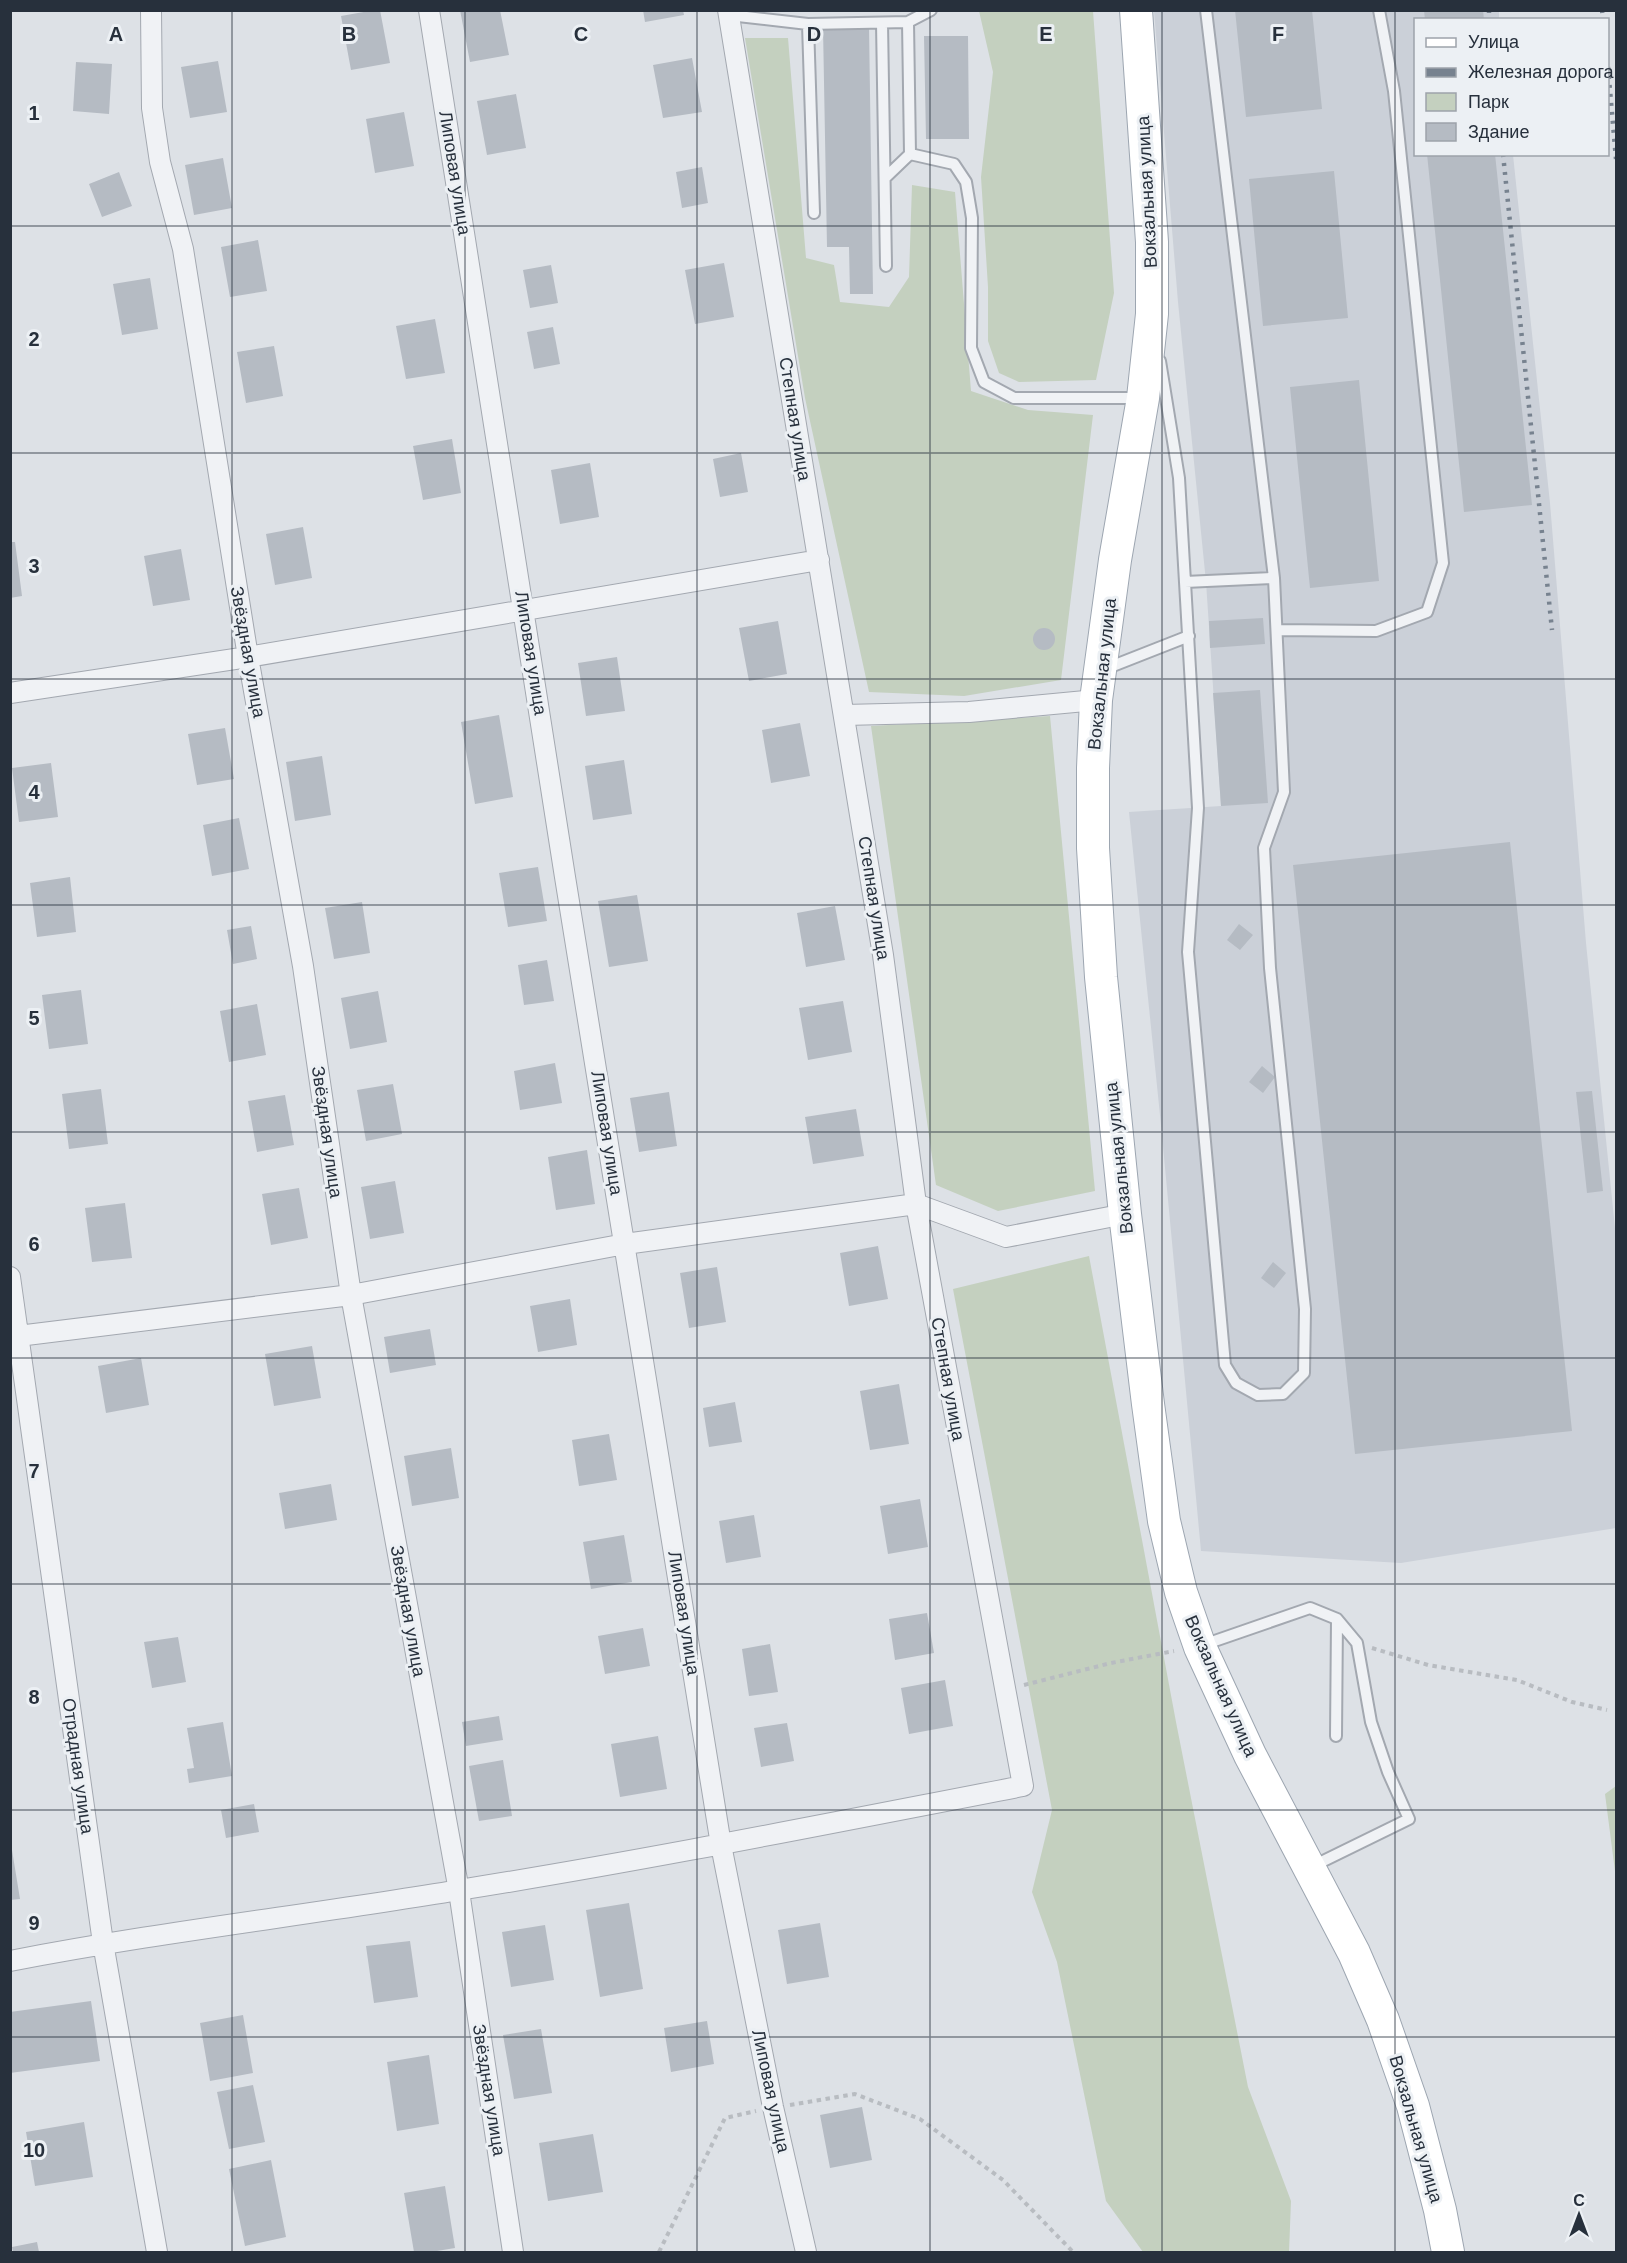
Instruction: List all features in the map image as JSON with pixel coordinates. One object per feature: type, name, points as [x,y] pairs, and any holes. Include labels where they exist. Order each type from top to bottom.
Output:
[{"type":"main road","name":"Вокзальная улица","points":[[1136,10],[1152,242],[1152,314],[1143,398],[1115,560],[1097,686],[1093,768],[1093,848],[1101,977],[1125,1214],[1164,1521],[1181,1592],[1200,1647],[1250,1755],[1311,1867],[1354,1953],[1383,2020],[1413,2106],[1440,2210],[1448,2253]]},
{"type":"street","name":"Звёздная улица","points":[[152,10],[152,108],[160,162],[183,249],[248,657],[303,966],[351,1295],[459,1891],[513,2253]]},
{"type":"street","name":"Липовая улица","points":[[429,10],[567,889],[721,1845],[773,2108],[806,2253]]},
{"type":"street","name":"Степная улица","points":[[721,1845],[1023,1786],[916,1204],[884,954],[728,13]]},
{"type":"street","points":[[10,693],[248,657],[819,560]]},
{"type":"street","points":[[844,715],[969,712],[1097,686]]},
{"type":"street","points":[[15,1337],[351,1295],[625,1244],[916,1204],[1006,1237],[1125,1214]]},
{"type":"street","name":"Отрадная улица","points":[[10,1277],[15,1337],[103,1943],[157,2253]]},
{"type":"street","points":[[10,1960],[103,1943],[459,1891],[721,1845]]},
{"type":"lane","points":[[728,13],[808,24],[882,23],[908,22],[931,10]]},
{"type":"lane","points":[[1152,314],[1179,478],[1198,808],[1188,952],[1225,1365],[1236,1383],[1257,1395],[1283,1394],[1304,1373],[1305,1308],[1270,968],[1264,848],[1284,792],[1274,578],[1206,10]]},
{"type":"lane","points":[[1276,630],[1376,631],[1427,612],[1443,563],[1394,91],[1379,10]]},
{"type":"lane","points":[[886,177],[910,154],[908,22]]},
{"type":"lane","points":[[882,23],[886,266]]},
{"type":"lane","points":[[808,24],[814,213]]},
{"type":"lane","points":[[910,154],[954,164],[966,182],[972,218],[971,348],[984,382],[1014,398],[1143,398]]},
{"type":"lane","points":[[1185,582],[1274,578]]},
{"type":"lane","points":[[1097,686],[1189,636]]},
{"type":"lane","points":[[1200,1647],[1310,1608],[1337,1620],[1358,1643],[1371,1722],[1388,1772],[1410,1819],[1311,1867]]},
{"type":"lane","points":[[1336,1736],[1337,1620]]},
{"type":"path","points":[[1358,1643],[1428,1665],[1517,1680],[1572,1702],[1607,1710]]},
{"type":"path","points":[[1005,1690],[1111,1663],[1200,1647]]},
{"type":"path","points":[[658,2253],[725,2118],[855,2094],[921,2119],[1003,2180],[1073,2253]]},
{"type":"shaded area","points":[[1154,11],[1499,11],[1499,18],[1414,18],[1414,156],[1513,156],[1550,503],[1586,943],[1616,1238],[1616,1528],[1401,1563],[1201,1551],[1129,812],[1221,806],[1206,582],[1178,302]]},
{"type":"green space","points":[[979,11],[1093,11],[1114,293],[1096,380],[1019,382],[999,373],[988,341],[988,287],[981,177],[993,72]]},
{"type":"green space","points":[[745,38],[788,38],[806,258],[834,265],[840,302],[889,307],[909,277],[912,185],[955,192],[971,391],[1028,410],[1093,415],[1061,680],[964,696],[869,692],[805,398]]},
{"type":"green space","points":[[1050,716],[1095,1191],[998,1211],[936,1185],[871,726]]},
{"type":"green space","points":[[1089,1256],[1176,1722],[1248,2087],[1291,2201],[1289,2252],[1143,2252],[1106,2201],[1057,1962],[1032,1892],[1052,1810],[953,1289]]},
{"type":"green space","points":[[1616,1786],[1616,1879],[1605,1794]]},
{"type":"building","points":[[380,10],[390,63],[351,70],[341,16]]},
{"type":"building","points":[[460,10],[500,10],[509,55],[470,62]]},
{"type":"building","points":[[643,10],[683,10],[684,15],[645,22]]},
{"type":"building","points":[[1235,10],[1312,10],[1322,109],[1246,117]]},
{"type":"building","points":[[1424,10],[1483,10],[1484,18],[1425,18]]},
{"type":"building","points":[[869,26],[873,294],[850,294],[849,247],[827,247],[823,27]]},
{"type":"building","points":[[924,36],[968,36],[969,139],[926,139]]},
{"type":"building","points":[[692,58],[702,112],[663,118],[653,65]]},
{"type":"building","points":[[218,61],[227,112],[190,118],[181,67]]},
{"type":"building","points":[[76,62],[112,64],[109,114],[73,111]]},
{"type":"building","points":[[516,94],[526,148],[487,155],[477,101]]},
{"type":"building","points":[[404,112],[414,166],[375,173],[366,119]]},
{"type":"building","points":[[1427,156],[1495,156],[1532,505],[1464,512]]},
{"type":"building","points":[[223,158],[232,208],[194,215],[185,165]]},
{"type":"building","points":[[702,167],[708,203],[682,208],[676,172]]},
{"type":"building","points":[[1334,171],[1348,318],[1263,326],[1249,179]]},
{"type":"building","points":[[119,172],[132,206],[102,217],[89,184]]},
{"type":"building","points":[[258,240],[267,291],[230,297],[221,247]]},
{"type":"building","points":[[724,263],[734,317],[695,324],[685,270]]},
{"type":"building","points":[[551,265],[558,303],[530,308],[523,270]]},
{"type":"building","points":[[150,278],[158,329],[122,335],[113,284]]},
{"type":"building","points":[[435,319],[445,373],[406,379],[396,326]]},
{"type":"building","points":[[553,327],[560,364],[534,369],[527,332]]},
{"type":"building","points":[[274,346],[283,396],[246,403],[237,352]]},
{"type":"building","points":[[1359,380],[1379,581],[1310,588],[1290,387]]},
{"type":"building","points":[[452,439],[461,493],[423,500],[413,446]]},
{"type":"building","points":[[741,453],[748,492],[720,497],[713,459]]},
{"type":"building","points":[[590,463],[599,517],[560,524],[551,470]]},
{"type":"building","points":[[303,527],[312,578],[275,585],[266,534]]},
{"type":"building","points":[[10,542],[15,542],[22,596],[10,598]]},
{"type":"building","points":[[181,549],[190,600],[153,606],[144,556]]},
{"type":"building","points":[[1263,618],[1265,644],[1210,648],[1209,621]]},
{"type":"building","points":[[778,621],[787,674],[749,681],[739,628]]},
{"type":"building","points":[[1040,628],[1048,628],[1055,635],[1055,643],[1048,650],[1040,650],[1033,643],[1033,635]]},
{"type":"building","points":[[617,657],[625,711],[586,716],[578,663]]},
{"type":"building","points":[[1260,690],[1268,803],[1221,806],[1213,693]]},
{"type":"building","points":[[499,715],[513,797],[475,804],[461,722]]},
{"type":"building","points":[[800,723],[810,776],[771,783],[762,730]]},
{"type":"building","points":[[225,728],[234,779],[197,785],[188,734]]},
{"type":"building","points":[[322,756],[331,815],[295,821],[286,762]]},
{"type":"building","points":[[624,760],[632,814],[593,820],[585,766]]},
{"type":"building","points":[[51,763],[58,817],[19,822],[12,768]]},
{"type":"building","points":[[239,818],[249,869],[212,876],[203,825]]},
{"type":"building","points":[[1510,842],[1572,1431],[1355,1454],[1293,865]]},
{"type":"building","points":[[538,867],[547,921],[508,927],[499,873]]},
{"type":"building","points":[[70,877],[76,932],[37,937],[30,883]]},
{"type":"building","points":[[637,895],[648,961],[609,967],[598,901]]},
{"type":"building","points":[[362,902],[370,953],[334,959],[325,908]]},
{"type":"building","points":[[835,906],[845,960],[806,967],[797,913]]},
{"type":"building","points":[[1239,924],[1253,935],[1240,950],[1227,940]]},
{"type":"building","points":[[251,926],[257,959],[233,964],[227,930]]},
{"type":"building","points":[[547,960],[554,1001],[524,1005],[518,965]]},
{"type":"building","points":[[81,990],[88,1044],[49,1049],[42,995]]},
{"type":"building","points":[[378,991],[387,1042],[350,1049],[341,998]]},
{"type":"building","points":[[843,1001],[852,1052],[808,1060],[799,1008]]},
{"type":"building","points":[[257,1004],[266,1055],[229,1062],[220,1011]]},
{"type":"building","points":[[555,1063],[562,1103],[520,1110],[514,1071]]},
{"type":"building","points":[[1262,1066],[1275,1077],[1263,1093],[1249,1082]]},
{"type":"building","points":[[393,1084],[402,1134],[366,1141],[357,1090]]},
{"type":"building","points":[[101,1089],[108,1144],[69,1149],[62,1094]]},
{"type":"building","points":[[1592,1091],[1603,1191],[1587,1193],[1576,1092]]},
{"type":"building","points":[[669,1092],[677,1146],[639,1152],[630,1098]]},
{"type":"building","points":[[285,1095],[294,1145],[257,1152],[248,1101]]},
{"type":"building","points":[[856,1109],[864,1156],[813,1164],[805,1117]]},
{"type":"building","points":[[587,1150],[595,1204],[556,1210],[548,1157]]},
{"type":"building","points":[[395,1181],[404,1233],[370,1239],[361,1187]]},
{"type":"building","points":[[299,1188],[308,1238],[271,1245],[262,1194]]},
{"type":"building","points":[[125,1203],[132,1258],[92,1262],[85,1208]]},
{"type":"building","points":[[878,1246],[888,1299],[849,1306],[840,1253]]},
{"type":"building","points":[[1273,1262],[1286,1273],[1274,1288],[1261,1278]]},
{"type":"building","points":[[717,1267],[726,1322],[689,1328],[680,1273]]},
{"type":"building","points":[[570,1299],[577,1345],[538,1352],[530,1306]]},
{"type":"building","points":[[430,1329],[436,1365],[390,1373],[384,1337]]},
{"type":"building","points":[[312,1346],[321,1398],[274,1406],[265,1354]]},
{"type":"building","points":[[141,1358],[149,1405],[106,1413],[98,1366]]},
{"type":"building","points":[[899,1384],[909,1444],[870,1450],[860,1391]]},
{"type":"building","points":[[735,1402],[742,1442],[709,1447],[703,1408]]},
{"type":"building","points":[[609,1434],[617,1480],[579,1486],[572,1440]]},
{"type":"building","points":[[451,1448],[459,1498],[412,1506],[404,1456]]},
{"type":"building","points":[[331,1484],[337,1520],[285,1529],[279,1493]]},
{"type":"building","points":[[920,1499],[928,1547],[888,1554],[880,1506]]},
{"type":"building","points":[[754,1515],[761,1557],[726,1563],[719,1521]]},
{"type":"building","points":[[624,1535],[632,1582],[591,1589],[583,1542]]},
{"type":"building","points":[[927,1613],[934,1653],[895,1660],[889,1619]]},
{"type":"building","points":[[643,1628],[650,1666],[605,1674],[598,1636]]},
{"type":"building","points":[[178,1637],[186,1682],[152,1688],[144,1642]]},
{"type":"building","points":[[770,1644],[778,1692],[749,1696],[742,1649]]},
{"type":"building","points":[[945,1680],[953,1726],[909,1734],[901,1688]]},
{"type":"building","points":[[499,1716],[503,1740],[466,1746],[462,1722]]},
{"type":"building","points":[[223,1722],[232,1776],[189,1783],[187,1769],[194,1768],[187,1728]]},
{"type":"building","points":[[787,1723],[794,1761],[761,1767],[754,1728]]},
{"type":"building","points":[[658,1736],[667,1789],[620,1797],[611,1744]]},
{"type":"building","points":[[503,1760],[512,1816],[479,1821],[469,1766]]},
{"type":"building","points":[[254,1804],[259,1832],[226,1838],[221,1810]]},
{"type":"building","points":[[12,1850],[20,1899],[10,1900],[10,1851]]},
{"type":"building","points":[[629,1903],[643,1989],[600,1997],[586,1910]]},
{"type":"building","points":[[820,1923],[829,1977],[787,1984],[778,1930]]},
{"type":"building","points":[[545,1925],[554,1980],[511,1987],[502,1932]]},
{"type":"building","points":[[410,1941],[418,1997],[374,2003],[366,1946]]},
{"type":"building","points":[[91,2001],[100,2061],[10,2073],[10,2012]]},
{"type":"building","points":[[243,2015],[253,2073],[210,2081],[200,2023]]},
{"type":"building","points":[[707,2021],[714,2064],[671,2072],[664,2028]]},
{"type":"building","points":[[541,2029],[552,2093],[514,2099],[503,2035]]},
{"type":"building","points":[[429,2055],[439,2124],[397,2131],[387,2062]]},
{"type":"building","points":[[253,2085],[265,2142],[229,2149],[217,2092]]},
{"type":"building","points":[[862,2107],[872,2160],[830,2168],[820,2115]]},
{"type":"building","points":[[84,2122],[93,2177],[35,2186],[26,2132]]},
{"type":"building","points":[[593,2134],[603,2192],[548,2201],[539,2143]]},
{"type":"building","points":[[271,2160],[286,2237],[245,2246],[229,2169]]},
{"type":"building","points":[[445,2186],[455,2248],[414,2252],[404,2193]]},
{"type":"building","points":[[37,2242],[39,2252],[13,2252],[12,2247]]},
{"type":"railway","points":[[1489,10],[1489,18]]},
{"type":"railway","points":[[1602,10],[1603,18]]},
{"type":"railway","points":[[1609,78],[1616,159]]},
{"type":"railway","points":[[1503,156],[1552,630]]}]
